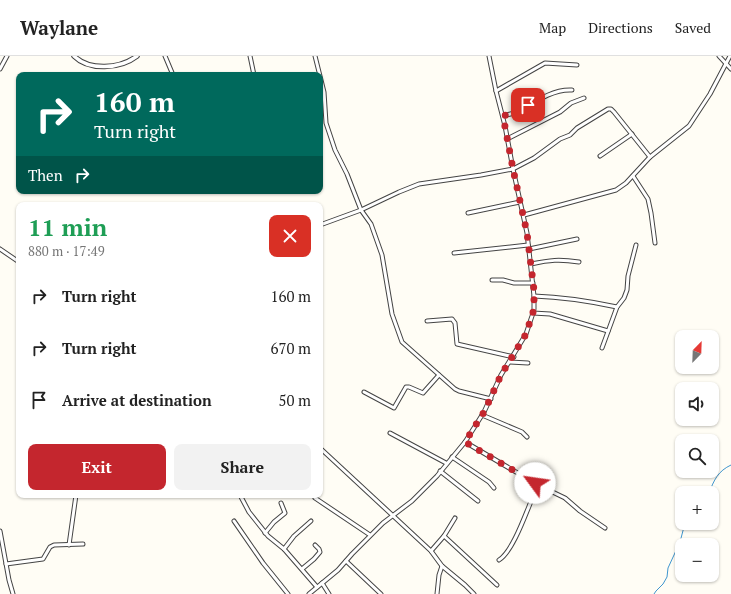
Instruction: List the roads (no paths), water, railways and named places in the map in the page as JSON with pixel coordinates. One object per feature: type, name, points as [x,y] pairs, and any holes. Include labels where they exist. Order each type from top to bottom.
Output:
[{"type":"street","points":[[0,69],[7,56]]},
{"type":"street","points":[[74,56],[78,61],[91,66],[115,66],[137,56]]},
{"type":"street","points":[[165,56],[172,72]]},
{"type":"street","points":[[250,56],[253,72]]},
{"type":"street","points":[[316,56],[320,72]]},
{"type":"street","points":[[309,594],[346,561],[370,535],[412,501],[465,442],[491,399],[501,375],[514,356],[526,334],[533,312],[534,296],[531,264],[524,215],[489,56]]},
{"type":"street","points":[[719,56],[731,69]]},
{"type":"street","points":[[524,215],[616,190],[626,183],[650,157],[689,126],[710,94],[730,56]]},
{"type":"street","points":[[496,91],[545,63],[577,65]]},
{"type":"street","points":[[323,88],[326,123],[335,150],[362,210],[371,224],[382,255],[392,314],[402,342],[439,376],[459,391],[491,399]]},
{"type":"street","points":[[503,116],[523,109],[534,102],[557,92],[572,90]]},
{"type":"street","points":[[508,139],[560,112],[571,103],[584,98]]},
{"type":"street","points":[[323,224],[362,210],[419,184],[513,169],[534,158],[608,109],[610,109],[632,134],[650,157]]},
{"type":"street","points":[[600,156],[632,134]]},
{"type":"street","points":[[633,176],[648,199],[655,243]]},
{"type":"street","points":[[468,213],[520,202]]},
{"type":"street","points":[[529,249],[578,239]]},
{"type":"street","points":[[454,253],[528,245]]},
{"type":"street","points":[[602,348],[617,307],[624,298],[627,290],[628,276],[636,245]]},
{"type":"street","points":[[0,249],[16,260]]},
{"type":"street","points":[[531,264],[559,259],[579,262]]},
{"type":"street","points":[[492,280],[503,280],[514,283],[533,283]]},
{"type":"street","points":[[534,296],[558,296],[588,300],[617,307]]},
{"type":"street","points":[[533,312],[550,314],[608,331]]},
{"type":"street","points":[[427,321],[452,319],[455,324],[457,344],[514,356]]},
{"type":"street","points":[[510,362],[528,362]]},
{"type":"street","points":[[364,392],[394,408],[406,387],[423,393],[439,376]]},
{"type":"street","points":[[482,415],[522,432],[527,437]]},
{"type":"street","points":[[390,433],[446,464]]},
{"type":"street","points":[[465,442],[538,485],[565,498],[580,511],[605,528]]},
{"type":"street","points":[[323,452],[393,515],[431,551],[442,566],[474,594]]},
{"type":"street","points":[[452,457],[489,482],[494,488]]},
{"type":"street","points":[[440,471],[478,501]]},
{"type":"street","points":[[499,560],[506,553],[513,542],[538,485]]},
{"type":"street","points":[[69,545],[76,498]]},
{"type":"street","points":[[242,498],[249,512],[265,533],[284,549],[317,587]]},
{"type":"street","points":[[315,498],[370,535]]},
{"type":"street","points":[[265,533],[274,522],[285,513],[281,504]]},
{"type":"street","points":[[431,551],[444,536],[455,518]]},
{"type":"street","points":[[234,521],[263,563],[288,594]]},
{"type":"street","points":[[284,549],[294,536],[311,521]]},
{"type":"street","points":[[0,531],[13,594]]},
{"type":"street","points":[[444,536],[497,585]]},
{"type":"street","points":[[6,564],[43,559],[51,546],[83,544]]},
{"type":"street","points":[[302,569],[320,552],[315,545]]},
{"type":"street","points":[[346,561],[381,594]]},
{"type":"street","points":[[437,594],[439,575],[442,566]]},
{"type":"street","points":[[322,583],[329,594]]},
{"type":"waterway","points":[[712,486],[717,476],[731,465]]},
{"type":"waterway","points":[[654,594],[667,577],[668,568],[680,542],[683,530]]}]
